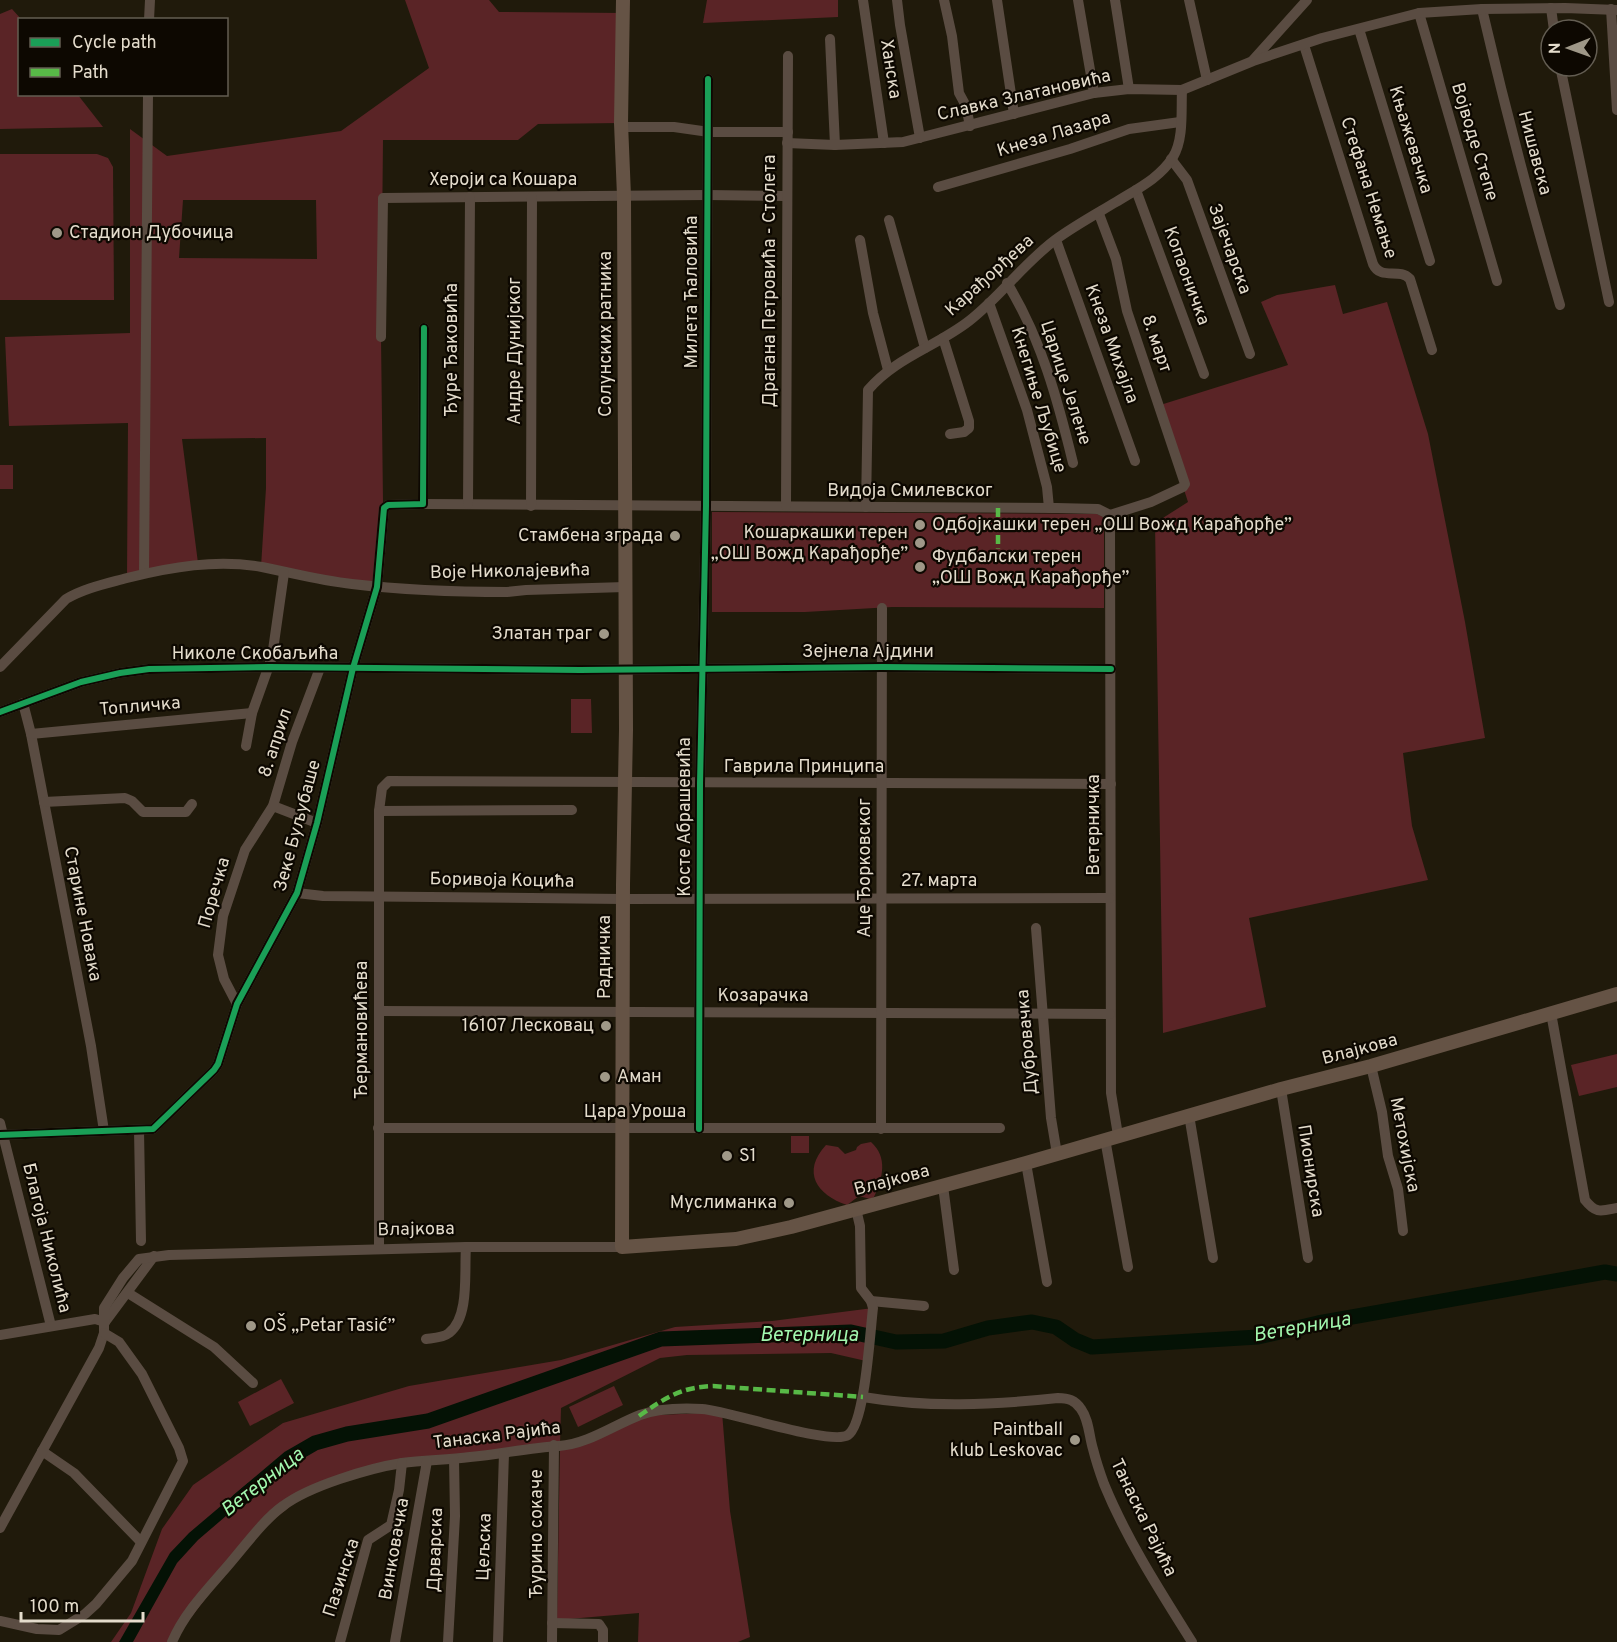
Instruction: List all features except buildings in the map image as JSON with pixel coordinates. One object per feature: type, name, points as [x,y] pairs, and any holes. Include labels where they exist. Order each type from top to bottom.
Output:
[{"type":"main road","name":"Солунских ратника","points":[[623,0],[625,668]]},
{"type":"main road","name":"Радничка","points":[[622,1247],[625,668]]},
{"type":"main road","name":"Влајкова","points":[[622,1247],[736,1239],[856,1209],[1026,1163],[1281,1089],[1371,1066],[1617,994]]},
{"type":"street","points":[[149,18],[150,0]]},
{"type":"street","name":"Ханска","points":[[863,0],[884,143]]},
{"type":"street","points":[[897,0],[920,138]]},
{"type":"street","points":[[944,0],[952,36],[959,93],[966,106],[970,126]]},
{"type":"street","points":[[997,0],[1014,114]]},
{"type":"street","points":[[1078,0],[1094,93]]},
{"type":"street","points":[[1115,0],[1130,89]]},
{"type":"street","points":[[1189,0],[1207,80]]},
{"type":"street","points":[[1253,61],[1307,0]]},
{"type":"street","points":[[1551,8],[1552,18]]},
{"type":"street","name":"Славка Златановића","points":[[622,127],[674,127],[835,145],[884,143],[920,138],[1094,93],[1130,89],[1182,90],[1253,61],[1419,13],[1482,9],[1614,9]]},
{"type":"street","name":"Нишавска","points":[[1482,9],[1504,106],[1560,304]]},
{"type":"street","points":[[1614,9],[1617,110]]},
{"type":"street","name":"Војводе Степе","points":[[1419,13],[1497,281]]},
{"type":"street","name":"Књажевачка","points":[[1359,29],[1430,261]]},
{"type":"street","points":[[830,39],[835,145]]},
{"type":"street","name":"Стефана Немање","points":[[1304,45],[1373,264],[1382,273],[1404,273],[1410,279],[1432,350]]},
{"type":"street","name":"Драгана Петровића - Столета","points":[[786,506],[788,56]]},
{"type":"street","points":[[1562,78],[1609,302]]},
{"type":"street","name":"Милета Ћаловића","points":[[706,506],[708,79]]},
{"type":"street","points":[[1172,159],[1179,142],[1182,90]]},
{"type":"street","points":[[144,573],[148,96]]},
{"type":"street","name":"Кнеза Лазара","points":[[938,187],[1070,149],[1129,129],[1180,122]]},
{"type":"street","name":"Карађорђева","points":[[866,507],[868,390],[888,370],[967,323],[1056,240],[1136,190],[1163,171],[1172,159]]},
{"type":"street","name":"Зајечарска","points":[[1172,159],[1187,180],[1250,354]]},
{"type":"street","name":"Копаоничка","points":[[1136,190],[1204,374]]},
{"type":"street","name":"Ђуре Ђаковића","points":[[468,504],[470,196]]},
{"type":"street","name":"Хероји са Кошара","points":[[381,337],[383,198],[786,196]]},
{"type":"street","name":"Андре Дунијског","points":[[531,506],[532,197]]},
{"type":"street","name":"8. март","points":[[1099,214],[1116,258],[1127,310],[1185,484]]},
{"type":"street","points":[[889,220],[925,348]]},
{"type":"street","points":[[860,240],[873,313],[888,370]]},
{"type":"street","name":"Кнеза Михајла","points":[[1056,240],[1135,461]]},
{"type":"street","name":"Царице Јелене","points":[[1007,284],[1028,321],[1039,348],[1065,428],[1073,463]]},
{"type":"street","name":"Кнегиње Љубице","points":[[989,303],[1027,410],[1045,478],[1049,508]]},
{"type":"street","points":[[424,328],[423,504],[626,506]]},
{"type":"street","points":[[943,338],[969,421],[969,428],[964,432],[950,434]]},
{"type":"street","name":"Видоја Смилевског","points":[[626,506],[1049,508],[1098,509],[1110,515],[1152,502],[1183,488],[1185,484]]},
{"type":"street","name":"Зеке Буљубаше","points":[[139,1130],[153,1129],[214,1070],[222,1054],[237,1004],[297,893],[317,823],[353,668],[377,587],[384,508],[423,504]]},
{"type":"street","name":"Косте Абрашевића","points":[[699,1129],[700,783],[706,506]]},
{"type":"street","name":"Ветерничка","points":[[1110,515],[1111,1137],[1128,1267]]},
{"type":"street","name":"Воје Николајевића","points":[[0,667],[66,598],[96,586],[144,573],[207,563],[261,567],[284,573],[377,587],[507,592],[625,587]]},
{"type":"street","points":[[246,746],[252,713],[269,667],[284,573]]},
{"type":"street","name":"Аце Ђорковског","points":[[881,1129],[882,608]]},
{"type":"street","name":"Николе Скобаљића","points":[[0,712],[81,682],[149,669],[269,667],[580,670],[625,668]]},
{"type":"street","name":"8. април","points":[[260,826],[273,806],[292,742],[320,668]]},
{"type":"street","name":"Зејнела Ајдини","points":[[625,668],[1111,669]]},
{"type":"street","name":"Старине Новака","points":[[23,703],[31,734],[91,1046],[104,1131]]},
{"type":"street","name":"Топличка","points":[[31,734],[252,713]]},
{"type":"street","name":"Гаврила Принципа","points":[[389,781],[1111,784]]},
{"type":"street","name":"Ђермановићева","points":[[379,1249],[379,811],[382,789],[389,781]]},
{"type":"street","points":[[44,802],[125,798],[132,801],[143,812],[167,813],[186,812],[192,804]]},
{"type":"street","name":"Зеке Буљубаше","points":[[273,806],[317,823]]},
{"type":"street","points":[[379,811],[572,810]]},
{"type":"street","name":"Поречка","points":[[237,1004],[224,979],[218,955],[218,944],[223,916],[243,855],[260,826]]},
{"type":"street","name":"Зеке Буљубаше","points":[[297,893],[323,896],[379,896]]},
{"type":"street","name":"Боривоја Коцића","points":[[379,896],[623,899]]},
{"type":"street","name":"27. марта","points":[[623,899],[700,897],[1110,898]]},
{"type":"street","name":"Дубровачка","points":[[1036,928],[1051,1118],[1057,1154]]},
{"type":"street","name":"Козарачка","points":[[379,1011],[1110,1014]]},
{"type":"street","points":[[1551,1013],[1585,1200],[1591,1208],[1599,1211],[1617,1208]]},
{"type":"street","name":"Метохијска","points":[[1371,1066],[1382,1112],[1388,1156],[1398,1189],[1403,1230]]},
{"type":"street","name":"Пионирска","points":[[1281,1089],[1293,1178],[1308,1258]]},
{"type":"street","points":[[1189,1115],[1213,1257]]},
{"type":"street","name":"Благоја Николића","points":[[0,1123],[1,1135],[51,1326]]},
{"type":"street","name":"Цара Уроша","points":[[378,1128],[1000,1128]]},
{"type":"street","points":[[1,1135],[139,1130],[141,1241],[139,1259],[123,1278],[104,1308],[105,1328]]},
{"type":"street","points":[[1026,1163],[1047,1282]]},
{"type":"street","points":[[943,1186],[954,1270]]},
{"type":"street","points":[[856,1209],[860,1226],[861,1288],[872,1305],[924,1306]]},
{"type":"street","points":[[0,1526],[99,1348],[105,1328],[154,1256],[141,1241]]},
{"type":"street","points":[[426,1339],[449,1333],[460,1317],[464,1298],[466,1247]]},
{"type":"street","name":"Влајкова","points":[[139,1259],[154,1256],[379,1249],[622,1247]]},
{"type":"street","points":[[128,1293],[214,1347],[253,1383]]},
{"type":"street","name":"Танаска Рајића","points":[[172,1642],[178,1628],[197,1601],[283,1506],[310,1491],[339,1480],[402,1463],[560,1446],[591,1437],[649,1412],[677,1409],[722,1412],[821,1436],[841,1438],[853,1431],[863,1397],[872,1305]]},
{"type":"street","points":[[0,1335],[94,1319],[118,1342],[142,1374],[183,1459],[161,1509],[132,1561],[96,1604],[65,1628],[37,1629],[0,1621]]},
{"type":"street","name":"Танаска Рајића","points":[[863,1397],[935,1406],[1058,1398],[1074,1401],[1085,1414],[1104,1484],[1120,1518],[1153,1581],[1192,1642]]},
{"type":"street","name":"Ђурино сокаче","points":[[552,1642],[554,1445]]},
{"type":"street","points":[[42,1451],[74,1473],[141,1542]]},
{"type":"street","name":"Цељска","points":[[498,1642],[504,1453]]},
{"type":"street","name":"Дрварска","points":[[448,1642],[454,1537],[454,1459]]},
{"type":"street","name":"Винковачка","points":[[395,1642],[427,1461]]},
{"type":"street","name":"Пазинска","points":[[340,1642],[368,1540],[391,1526],[402,1463]]},
{"type":"street","name":"Ђурино сокаче","points":[[552,1623],[599,1624],[603,1630],[603,1642]]},
{"type":"shaded area","points":[[405,0],[489,0],[499,12],[623,13],[621,123],[538,124],[518,140],[383,140],[381,337],[383,502],[377,587],[261,567],[266,488],[266,438],[182,439],[198,563],[127,578],[128,423],[9,426],[5,337],[130,333],[130,129],[167,156],[341,131],[429,68]],"holes":[[[183,200],[316,200],[317,259],[179,258]]]},
{"type":"shaded area","points":[[707,0],[838,0],[838,17],[703,23]]},
{"type":"shaded area","points":[[12,9],[20,18],[18,18],[18,96],[79,96],[103,127],[0,129],[0,14]]},
{"type":"shaded area","name":"Стадион Дубочица","points":[[0,154],[97,154],[108,158],[113,167],[114,300],[0,300]]},
{"type":"shaded area","points":[[1335,285],[1343,314],[1387,302],[1428,434],[1485,738],[1403,753],[1412,826],[1428,880],[1249,918],[1266,1007],[1163,1033],[1155,523],[1188,502],[1157,406],[1288,365],[1261,302],[1277,295]]},
{"type":"shaded area","points":[[0,465],[13,465],[13,489],[0,489]]},
{"type":"shaded area","points":[[712,512],[1097,514],[1103,517],[1104,521],[1104,608],[892,607],[805,612],[712,612]]},
{"type":"shaded area","points":[[571,699],[591,699],[592,733],[571,733]]},
{"type":"shaded area","points":[[1617,1054],[1617,1087],[1579,1096],[1571,1065]]},
{"type":"shaded area","points":[[791,1136],[809,1136],[809,1153],[791,1153]]},
{"type":"shaded area","points":[[871,1142],[882,1161],[880,1182],[874,1197],[870,1199],[859,1196],[847,1205],[836,1201],[821,1189],[814,1173],[815,1164],[818,1155],[826,1145],[838,1147],[845,1154],[856,1150],[861,1144]]},
{"type":"shaded area","points":[[873,1308],[866,1361],[831,1353],[687,1355],[660,1358],[561,1408],[560,1445],[639,1416],[722,1412],[730,1511],[750,1637],[738,1642],[638,1642],[639,1613],[557,1620],[560,1446],[402,1463],[310,1491],[256,1533],[172,1642],[111,1642],[131,1613],[162,1529],[193,1485],[283,1423],[409,1386],[561,1360],[675,1327],[772,1321]]},
{"type":"shaded area","points":[[281,1379],[294,1403],[250,1426],[238,1402]]},
{"type":"shaded area","points":[[614,1386],[623,1405],[578,1427],[569,1407]]},
{"type":"shaded area","points":[[248,1483],[254,1492],[198,1540],[177,1563],[133,1642],[119,1642],[170,1553],[189,1533]]},
{"type":"waterway","name":"Ветерница","points":[[238,1501],[289,1458],[315,1443],[347,1434],[428,1421],[661,1339],[851,1332],[896,1342],[944,1341],[988,1328],[1032,1322],[1056,1327],[1075,1340],[1092,1347],[1258,1337],[1318,1323],[1605,1272],[1617,1274]]},
{"type":"marked path","points":[[998,508],[998,549]]},
{"type":"marked path","points":[[639,1416],[682,1391],[713,1386],[863,1397]]},
{"type":"cycle path","points":[[699,1129],[700,783],[706,506],[708,79]]},
{"type":"cycle path","points":[[0,1135],[153,1129],[218,1064],[237,1004],[297,893],[317,823],[353,668],[377,587],[384,508],[388,505],[423,504],[424,328]]},
{"type":"cycle path","points":[[0,712],[81,682],[149,669],[269,667],[580,670],[882,667],[1111,669]]},
{"type":"place","name":"Стадион Дубочица","points":[[57,233]]},
{"type":"place","name":"Одбојкашки терен „ОШ Вожд Карађорђе”","points":[[920,525]]},
{"type":"place","name":"Стамбена зграда","points":[[675,536]]},
{"type":"place","name":"Кошаркашки терен „ОШ Вожд Карађорђе”","points":[[920,543]]},
{"type":"place","name":"Фудбалски терен „ОШ Вожд Карађорђе”","points":[[920,567]]},
{"type":"place","name":"Златан траг","points":[[604,634]]},
{"type":"place","name":"16107 Лесковац","points":[[606,1026]]},
{"type":"place","name":"Аман","points":[[605,1077]]},
{"type":"place","name":"S1","points":[[727,1156]]},
{"type":"place","name":"Муслиманка","points":[[789,1203]]},
{"type":"place","name":"OŠ „Petar Tasić”","points":[[251,1326]]},
{"type":"place","name":"Paintball klub Leskovac","points":[[1075,1440]]}]
